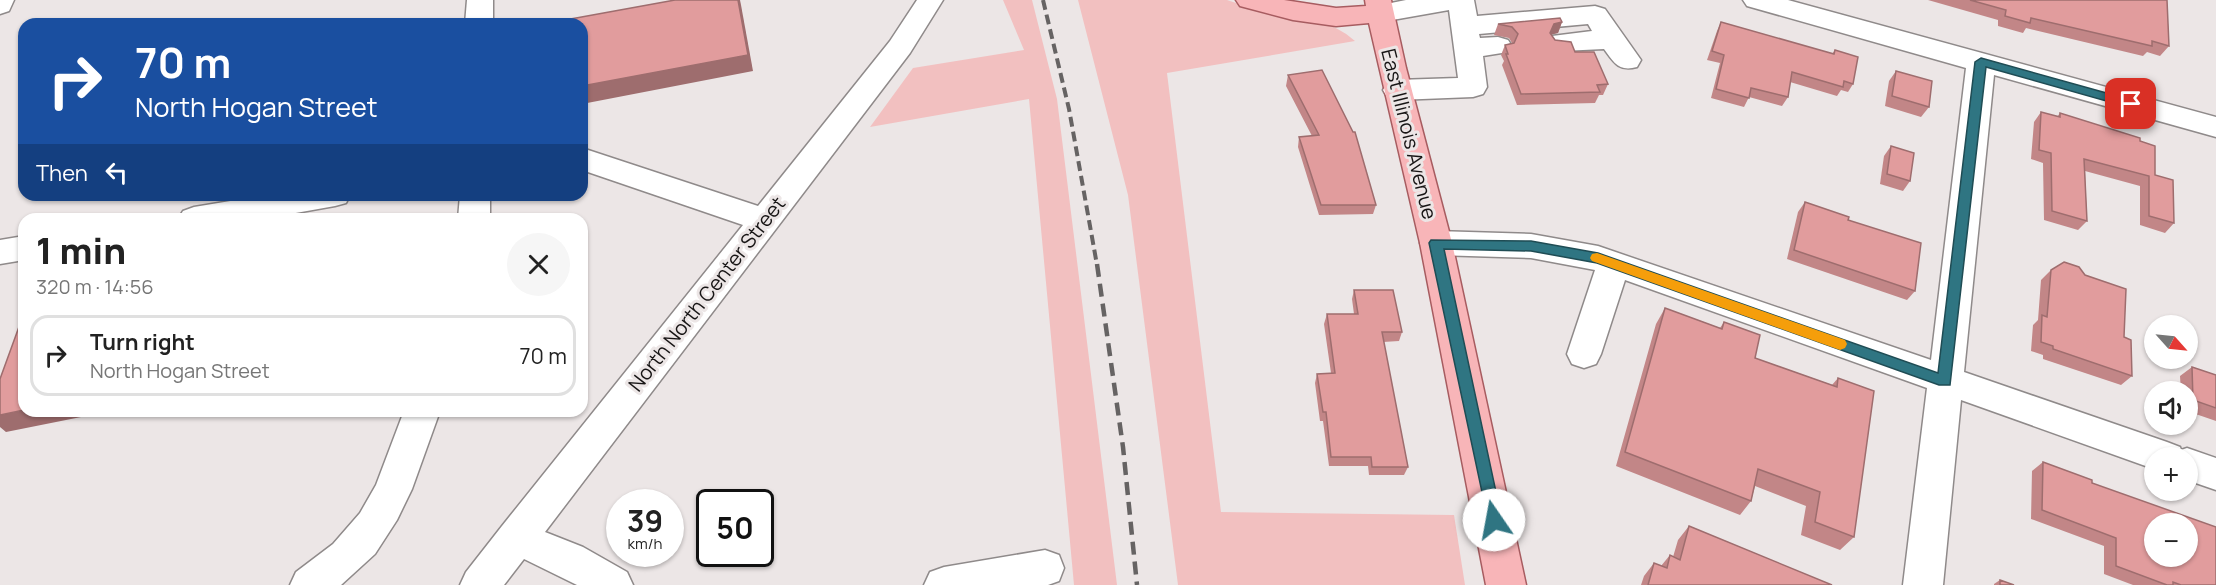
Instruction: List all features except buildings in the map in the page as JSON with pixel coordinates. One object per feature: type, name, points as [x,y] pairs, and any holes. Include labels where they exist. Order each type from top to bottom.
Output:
[{"type":"main road","points":[[1249,0],[1336,17],[1379,7]]},
{"type":"main road","name":"East Illinois Avenue","points":[[1379,7],[1397,90],[1436,243],[1506,585]]},
{"type":"street","points":[[0,4],[2,0]]},
{"type":"street","points":[[479,18],[480,0]]},
{"type":"street","name":"North North Center Street","points":[[480,585],[900,47],[930,0]]},
{"type":"street","points":[[1755,0],[2216,127]]},
{"type":"street","points":[[1379,7],[1463,18],[1592,7],[1619,49],[1562,42]]},
{"type":"street","points":[[1463,18],[1498,46]]},
{"type":"street","points":[[1397,90],[1473,87],[1463,18]]},
{"type":"street","points":[[1923,585],[1981,62]]},
{"type":"street","points":[[588,161],[765,220]]},
{"type":"street","points":[[229,213],[300,201]]},
{"type":"street","points":[[1436,243],[1531,246],[1598,258],[2144,450]]},
{"type":"street","points":[[0,252],[18,249]]},
{"type":"street","points":[[1584,354],[1614,264]]},
{"type":"street","points":[[310,585],[348,556],[378,520],[393,491],[420,417]]},
{"type":"street","points":[[2198,468],[2216,474]]},
{"type":"street","points":[[516,538],[587,569],[613,585]]},
{"type":"street","points":[[944,585],[1045,567]]},
{"type":"shaded area","points":[[1003,0],[1032,0],[1057,99],[1117,585],[1074,585],[1029,99],[870,127],[913,68],[1024,50]]},
{"type":"shaded area","points":[[1078,0],[1227,0],[1327,24],[1342,31],[1355,41],[1167,73],[1221,512],[1454,515],[1465,585],[1178,585],[1128,195]]},
{"type":"railway","points":[[1043,0],[1069,109],[1097,265]]},
{"type":"railway","points":[[1097,264],[1123,447],[1137,585]]},
{"type":"slow traffic","points":[[1597,258],[1840,344]]},
{"type":"route","points":[[1494,520],[1436,243],[1531,246],[1598,258],[1945,381],[1981,62],[2131,104]]}]
